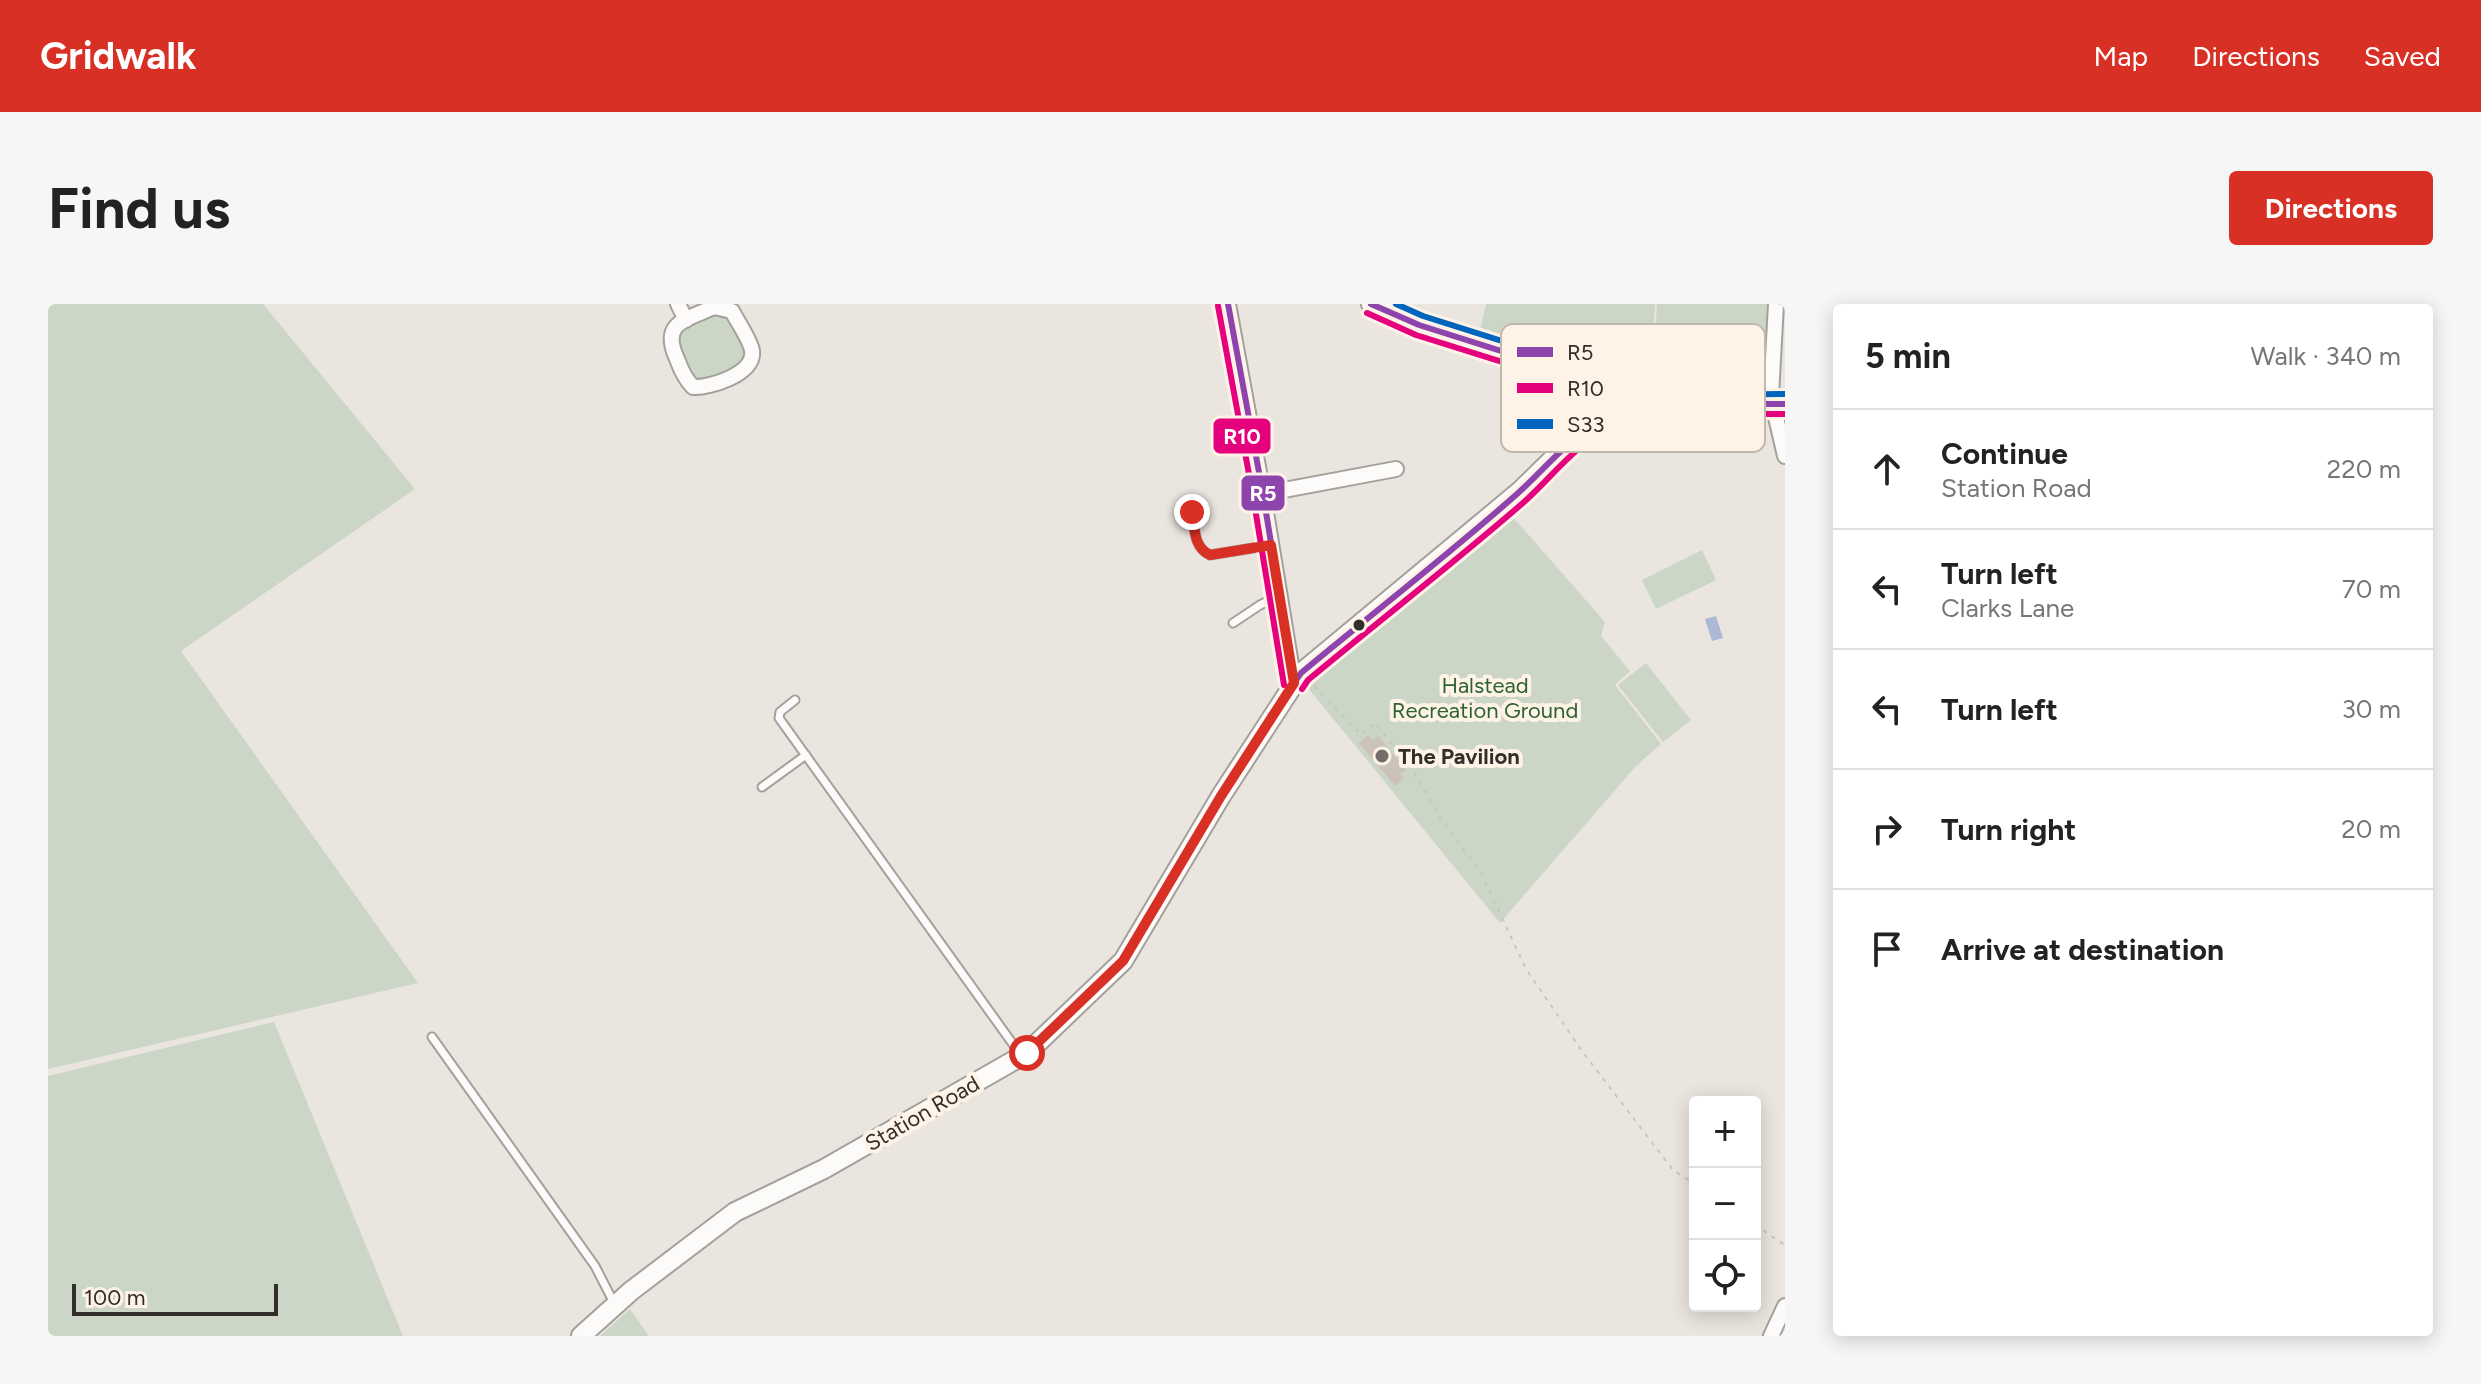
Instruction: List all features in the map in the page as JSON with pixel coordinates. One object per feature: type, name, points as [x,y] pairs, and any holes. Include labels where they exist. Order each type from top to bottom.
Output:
[{"type":"street","points":[[678,304],[686,320]]},
{"type":"street","points":[[1228,304],[1263,494],[1278,596],[1298,678]]},
{"type":"street","points":[[1371,304],[1419,325],[1501,351]]},
{"type":"street","points":[[1776,304],[1778,404],[1785,456]]},
{"type":"street","points":[[714,307],[732,311],[752,350],[750,363],[742,372],[705,388],[693,387],[686,380],[669,343],[676,325],[686,320],[714,307]]},
{"type":"street","name":"Station Road","points":[[581,1336],[615,1305],[735,1212],[824,1169],[1021,1056],[1123,961],[1221,796],[1298,678],[1520,491],[1560,452]]},
{"type":"street","points":[[1263,494],[1396,469]]},
{"type":"street","points":[[1771,1336],[1785,1306]]},
{"type":"lane","points":[[1192,512],[1197,544],[1205,553],[1210,555],[1271,545]]},
{"type":"lane","points":[[1233,623],[1278,596]]},
{"type":"lane","points":[[795,700],[780,712],[779,718],[1021,1056]]},
{"type":"lane","points":[[762,787],[806,755]]},
{"type":"lane","points":[[432,1037],[595,1266],[615,1305]]},
{"type":"path","points":[[1298,678],[1362,735],[1375,723],[1411,767],[1440,818],[1481,873],[1534,981],[1582,1051],[1673,1170],[1689,1180]]},
{"type":"path","points":[[1761,1229],[1785,1245]]},
{"type":"green space","points":[[48,304],[263,304],[415,489],[181,651],[418,983],[48,1069]]},
{"type":"green space","points":[[1486,304],[1655,304],[1654,324],[1501,324],[1501,342],[1479,335]]},
{"type":"green space","points":[[1657,304],[1768,304],[1765,353],[1765,324],[1656,324]]},
{"type":"green space","points":[[717,314],[738,332],[744,360],[702,382],[690,377],[676,335],[680,328]]},
{"type":"green space","name":"Halstead Recreation Ground","points":[[1504,507],[1605,622],[1601,636],[1630,671],[1615,685],[1661,744],[1636,766],[1500,923],[1304,683]]},
{"type":"green space","points":[[1702,550],[1716,580],[1656,609],[1642,580]]},
{"type":"green space","points":[[1646,663],[1691,720],[1663,742],[1618,685]]},
{"type":"green space","points":[[274,1022],[403,1336],[48,1336],[48,1076]]},
{"type":"green space","points":[[630,1309],[649,1336],[600,1336]]},
{"type":"water","points":[[1716,616],[1723,638],[1712,641],[1705,619]]},
{"type":"building","name":"The Pavilion","points":[[1368,735],[1373,740],[1378,736],[1406,770],[1400,774],[1404,778],[1395,786],[1359,743]]},
{"type":"transit line","name":"R5","points":[[1228,304],[1294,683]]},
{"type":"transit line","name":"R5","points":[[1371,304],[1419,325],[1501,351]]},
{"type":"transit line","name":"S33","points":[[1396,304],[1423,316],[1501,341]]},
{"type":"transit line","name":"R10","points":[[1218,306],[1284,685]]},
{"type":"transit line","name":"R10","points":[[1367,313],[1416,335],[1501,362]]},
{"type":"transit line","name":"S33","points":[[1765,394],[1785,394]]},
{"type":"transit line","name":"R5","points":[[1765,404],[1785,404]]},
{"type":"transit line","name":"R10","points":[[1765,414],[1785,414]]},
{"type":"transit line","name":"R5","points":[[1294,683],[1301,673],[1491,517],[1560,452]]},
{"type":"transit line","name":"R10","points":[[1302,689],[1308,680],[1524,502],[1575,452]]},
{"type":"place","name":"The Pavilion","points":[[1382,756]]},
{"type":"route","points":[[1027,1053],[1123,961],[1221,796],[1294,683],[1271,545],[1210,555],[1205,553],[1197,544],[1192,512]]}]
